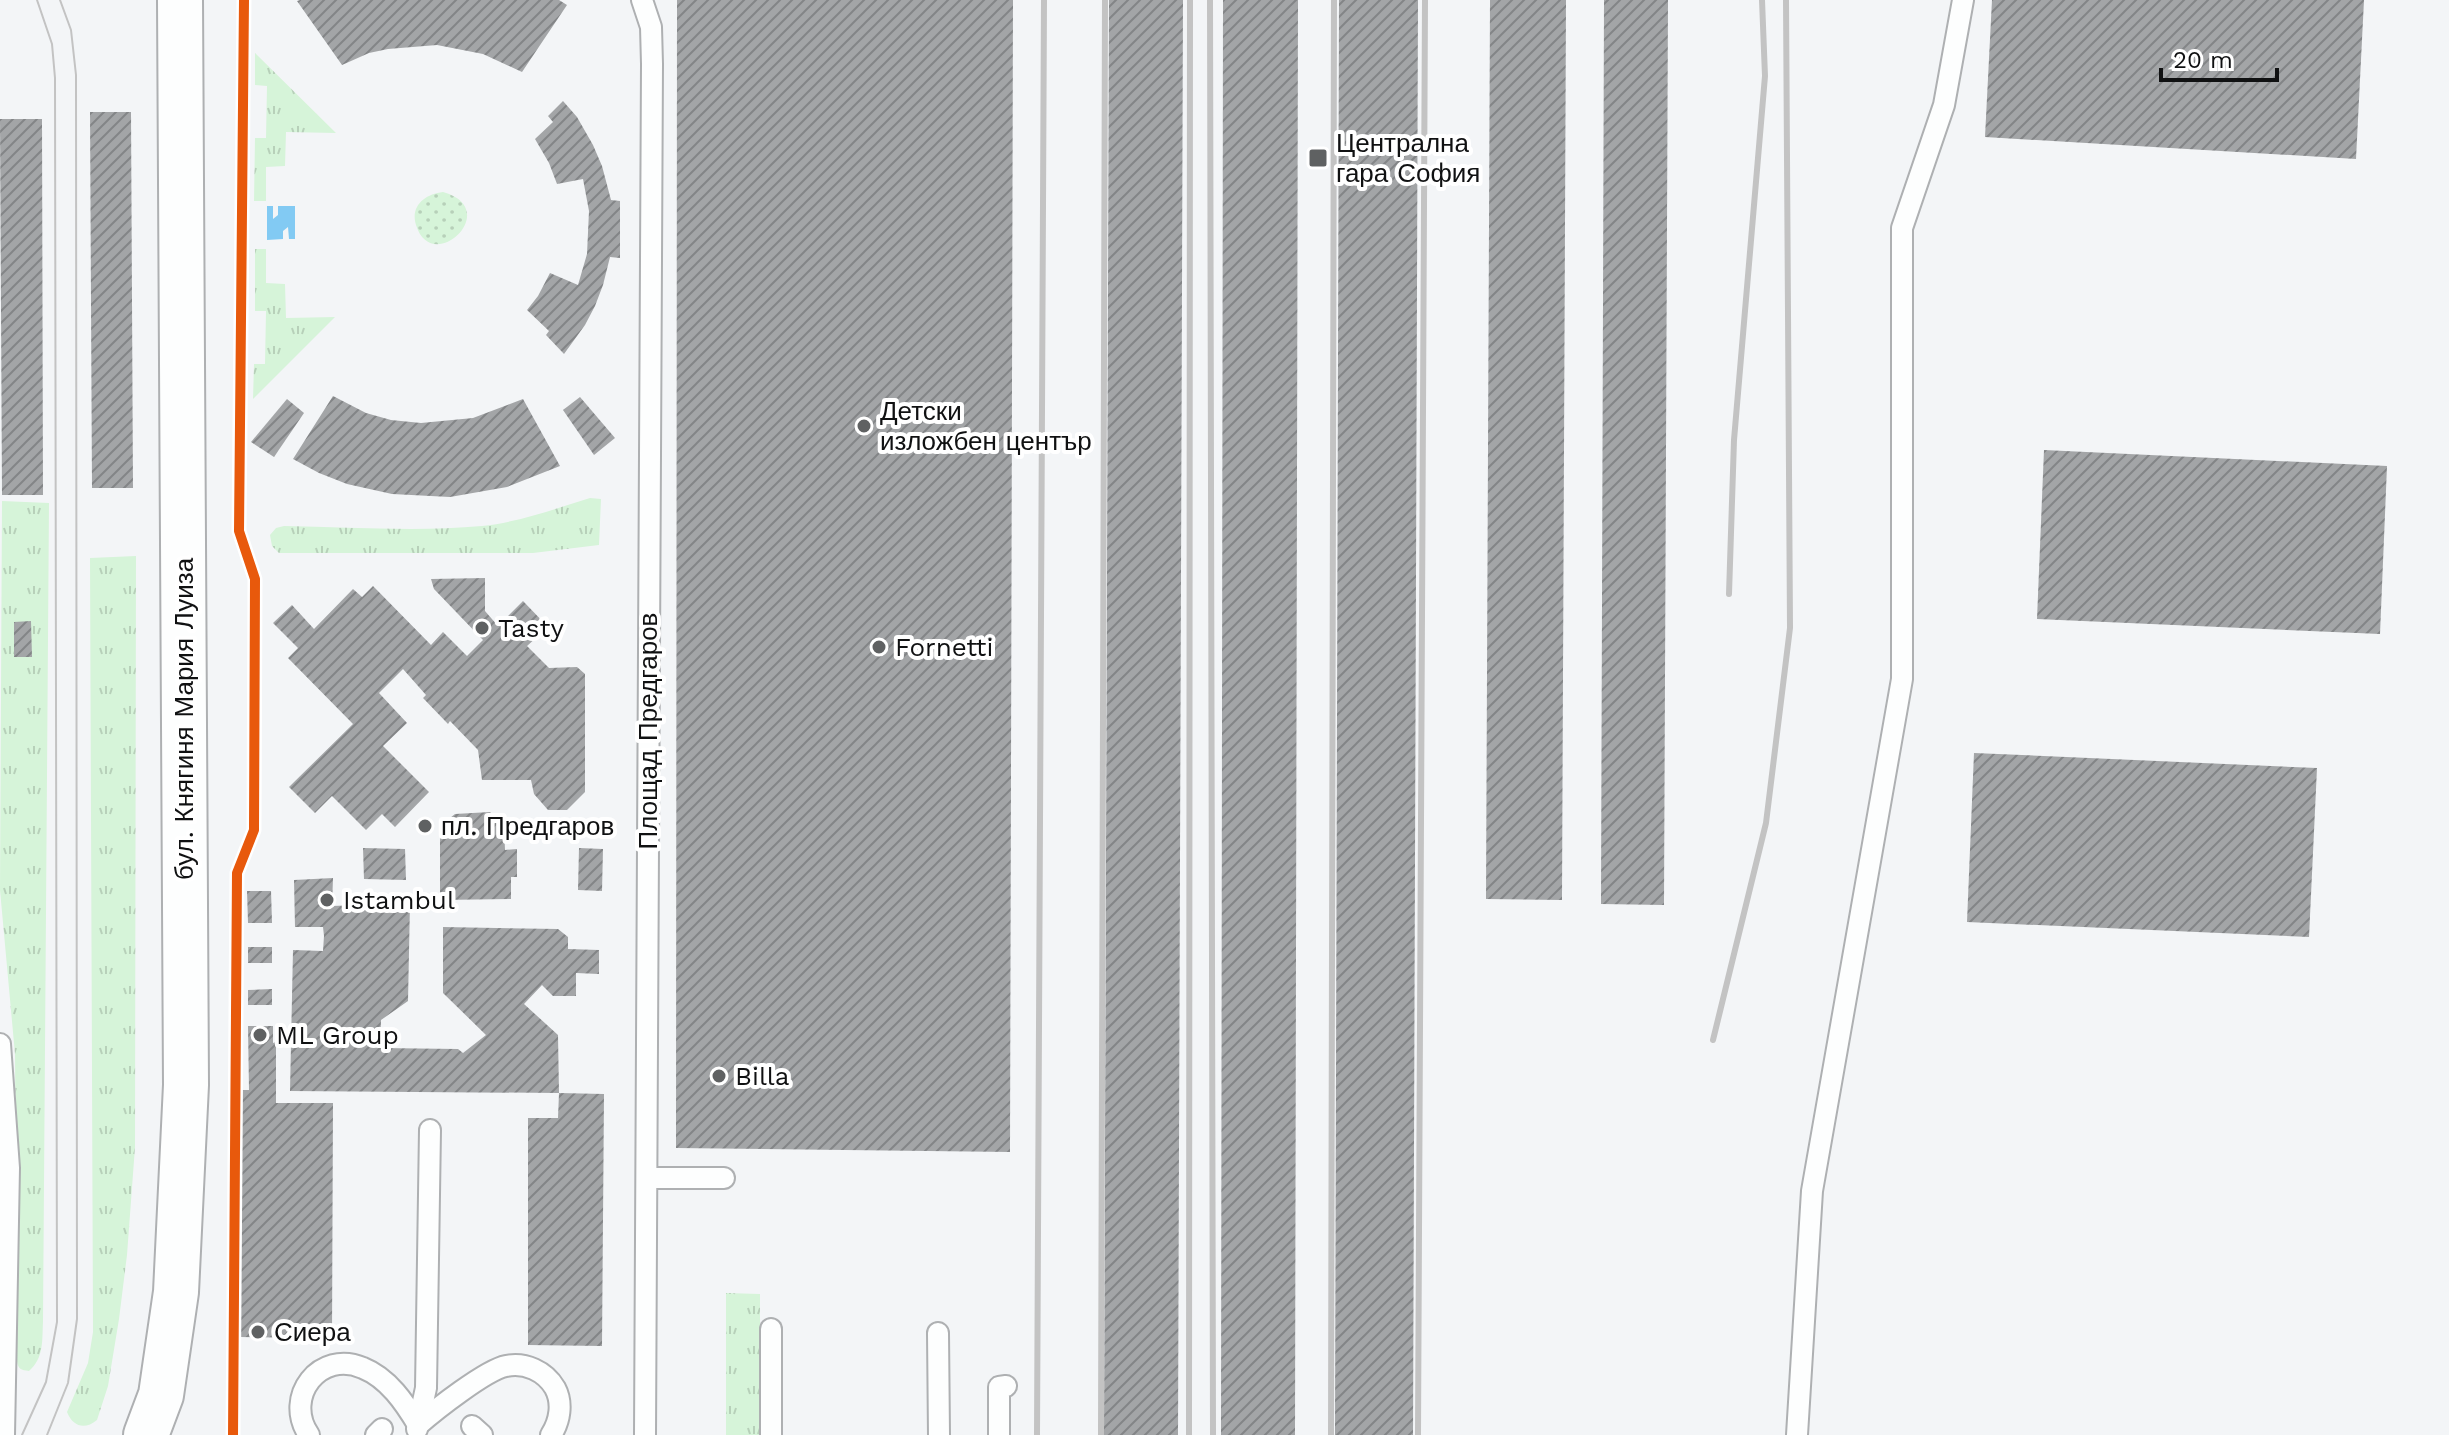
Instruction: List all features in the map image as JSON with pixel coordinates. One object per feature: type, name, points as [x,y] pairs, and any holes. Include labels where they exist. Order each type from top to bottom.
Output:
[{"type":"main road","name":"бул. Княгиня Мария Луиза","points":[[146,1435],[161,1395],[176,1292],[186,1085],[180,0]]},
{"type":"lane","name":"Площад Предгаров","points":[[642,0],[651,27],[652,64],[645,1435]]},
{"type":"lane","points":[[1797,1435],[1812,1191],[1902,679],[1902,228],[1944,105],[1963,0]]},
{"type":"lane","points":[[0,1044],[9,1168],[4,1435]]},
{"type":"lane","points":[[417,1430],[426,1388],[430,1130]]},
{"type":"lane","points":[[647,1178],[724,1178]]},
{"type":"lane","points":[[771,1329],[771,1435]]},
{"type":"lane","points":[[938,1333],[939,1435]]},
{"type":"lane","points":[[309,1435],[300,1417],[304,1388],[322,1370],[336,1364],[359,1366],[374,1374],[395,1392],[417,1430]]},
{"type":"lane","points":[[417,1430],[440,1407],[498,1368],[522,1365],[540,1372],[555,1388],[560,1411],[551,1435]]},
{"type":"lane","points":[[999,1435],[999,1387],[1006,1386]]},
{"type":"green space","points":[[255,53],[336,133],[286,132],[285,166],[266,167],[266,201],[254,201],[255,138],[266,138],[267,86],[255,85]]},
{"type":"green space","points":[[443,192],[460,200],[467,212],[465,224],[458,234],[448,242],[436,244],[424,239],[416,225],[415,212],[425,198]]},
{"type":"green space","points":[[255,249],[266,249],[266,283],[285,284],[286,318],[335,317],[253,399],[254,364],[265,364],[266,311],[255,311]]},
{"type":"green space","points":[[590,498],[601,499],[599,545],[533,553],[279,553],[272,546],[270,535],[276,528],[284,526],[408,529],[482,526],[523,518]]},
{"type":"green space","points":[[2,501],[49,503],[43,1322],[40,1355],[29,1371],[20,1369],[17,1361],[15,1054],[0,890]]},
{"type":"green space","points":[[136,556],[135,1147],[127,1255],[108,1386],[97,1420],[84,1426],[76,1424],[67,1412],[88,1363],[93,1332],[90,558]]},
{"type":"green space","points":[[726,1293],[760,1294],[760,1435],[726,1435]]},
{"type":"water","points":[[267,206],[273,206],[273,219],[278,215],[278,206],[295,206],[295,239],[289,239],[288,227],[283,231],[283,239],[267,240]]},
{"type":"building","points":[[559,0],[567,5],[522,72],[483,54],[437,45],[369,53],[342,65],[297,1]]},
{"type":"building","points":[[677,0],[1013,0],[1010,1152],[676,1148]]},
{"type":"building","points":[[1109,0],[1183,0],[1178,1435],[1104,1435]]},
{"type":"building","points":[[1223,0],[1298,0],[1295,1435],[1221,1435]]},
{"type":"building","points":[[1339,0],[1418,0],[1413,1435],[1335,1435]]},
{"type":"building","points":[[1490,0],[1566,0],[1562,900],[1486,899]]},
{"type":"building","points":[[1604,0],[1668,0],[1664,905],[1601,904]]},
{"type":"building","points":[[1992,0],[2364,0],[2356,159],[1985,137]]},
{"type":"building","points":[[563,101],[577,117],[593,145],[611,200],[620,201],[620,258],[610,257],[595,306],[564,354],[546,335],[549,331],[527,310],[550,273],[578,285],[587,254],[589,211],[583,179],[557,184],[535,139],[553,122],[548,116]]},
{"type":"building","points":[[90,112],[131,112],[133,488],[92,488]]},
{"type":"building","points":[[0,119],[42,119],[43,495],[2,495]]},
{"type":"building","points":[[333,396],[366,413],[391,420],[421,423],[473,418],[523,399],[560,466],[507,487],[450,497],[392,494],[347,484],[293,459]]},
{"type":"building","points":[[580,397],[615,438],[594,455],[563,410]]},
{"type":"building","points":[[287,399],[304,413],[274,457],[251,442]]},
{"type":"building","points":[[2044,450],[2387,466],[2380,634],[2037,619]]},
{"type":"building","points":[[485,578],[485,611],[498,626],[523,601],[548,627],[527,646],[549,668],[577,667],[585,674],[585,792],[567,810],[548,810],[534,794],[531,780],[482,780],[478,750],[423,698],[426,695],[403,669],[379,693],[407,723],[383,746],[429,792],[395,827],[382,814],[366,830],[332,796],[315,813],[289,787],[353,724],[288,658],[298,648],[273,623],[292,605],[314,629],[353,589],[362,597],[373,586],[431,645],[443,632],[467,656],[483,640],[434,589],[431,579]]},
{"type":"building","points":[[31,621],[32,657],[14,657],[14,622]]},
{"type":"building","points":[[1974,753],[2317,768],[2309,937],[1967,922]]},
{"type":"building","points":[[490,812],[504,826],[505,850],[517,849],[517,877],[511,877],[511,899],[440,900],[440,826],[455,814]]},
{"type":"building","points":[[363,848],[405,849],[406,880],[364,879]]},
{"type":"building","points":[[579,848],[603,849],[602,891],[578,890]]},
{"type":"building","points":[[333,878],[332,906],[410,903],[408,1001],[381,1020],[380,1048],[458,1049],[463,1053],[486,1035],[443,993],[443,927],[558,929],[568,937],[568,949],[599,950],[599,974],[576,973],[576,996],[553,996],[542,985],[524,1004],[558,1035],[559,1093],[290,1091],[293,950],[323,951],[324,936],[323,927],[295,927],[294,880]]},
{"type":"building","points":[[247,891],[271,891],[272,923],[248,923]]},
{"type":"building","points":[[248,947],[272,947],[272,963],[248,963]]},
{"type":"building","points":[[272,989],[272,1005],[248,1005],[248,990]]},
{"type":"building","points":[[248,1026],[273,1026],[276,1103],[333,1103],[332,1338],[240,1337],[241,1090],[249,1090]]},
{"type":"building","points":[[559,1093],[604,1094],[602,1346],[528,1345],[528,1118],[558,1118]]},
{"type":"tram line","points":[[22,1435],[46,1382],[57,1322],[55,78],[52,44],[37,0]]},
{"type":"tram line","points":[[47,1435],[68,1383],[77,1319],[76,75],[71,30],[60,0]]},
{"type":"railway","points":[[1037,1435],[1044,0]]},
{"type":"railway","points":[[1101,1435],[1105,0]]},
{"type":"railway","points":[[1189,1435],[1190,0]]},
{"type":"railway","points":[[1210,0],[1213,1435]]},
{"type":"railway","points":[[1331,1435],[1334,0]]},
{"type":"railway","points":[[1418,1435],[1425,0]]},
{"type":"railway","points":[[1729,594],[1734,440],[1765,76],[1762,0]]},
{"type":"railway","points":[[1713,1040],[1766,823],[1790,628],[1786,0]]},
{"type":"cycle path","points":[[233,1435],[237,873],[254,830],[255,579],[239,531],[244,0]]},
{"type":"place","name":"Централна гара София","points":[[1318,158]]},
{"type":"place","name":"Детски изложбен център","points":[[864,426]]},
{"type":"place","name":"Tasty","points":[[482,628]]},
{"type":"place","name":"Fornetti","points":[[879,647]]},
{"type":"place","name":"пл. Предгаров","points":[[425,826]]},
{"type":"place","name":"Istambul","points":[[327,900]]},
{"type":"place","name":"ML Group","points":[[260,1035]]},
{"type":"place","name":"Billa","points":[[719,1076]]},
{"type":"place","name":"Сиера","points":[[258,1332]]}]
